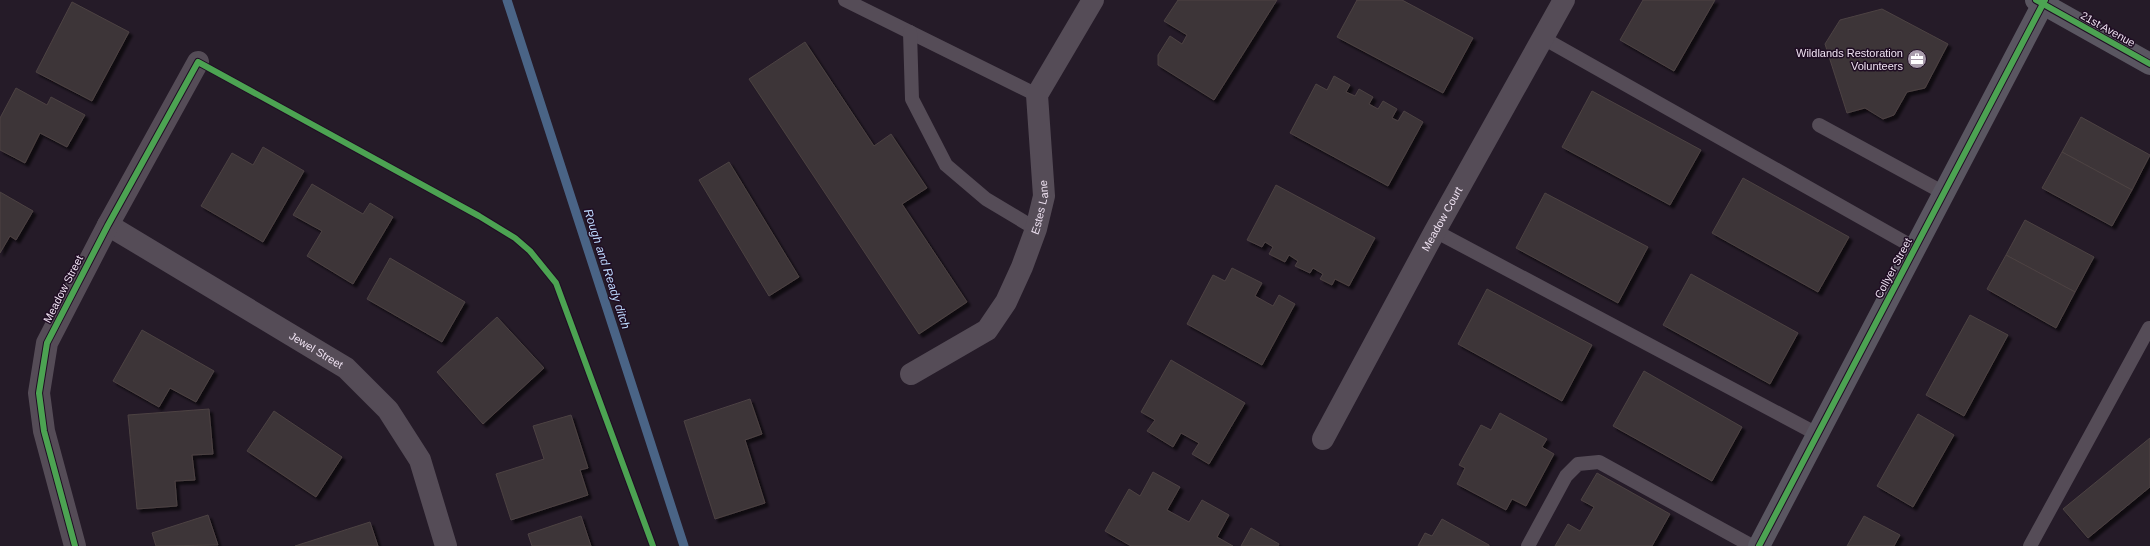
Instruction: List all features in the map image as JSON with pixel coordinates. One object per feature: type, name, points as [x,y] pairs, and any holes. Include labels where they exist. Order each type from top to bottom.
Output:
[{"type":"street","points":[[1037,95],[1093,0]]},
{"type":"street","name":"Meadow Court","points":[[1323,439],[1435,231],[1564,0]]},
{"type":"street","name":"21st Avenue","points":[[2041,1],[2150,64]]},
{"type":"street","name":"Collyer Street","points":[[1759,546],[1944,193],[2041,1]]},
{"type":"street","name":"Meadow Street","points":[[75,546],[44,431],[39,393],[47,343],[108,225],[198,62]]},
{"type":"street","name":"Estes Lane","points":[[911,374],[987,330],[1006,302],[1022,267],[1036,229],[1044,196],[1037,95]]},
{"type":"street","name":"Jewel Street","points":[[108,225],[346,368],[388,410],[420,460],[446,546]]},
{"type":"lane","points":[[845,0],[1037,95]]},
{"type":"lane","points":[[910,32],[912,99],[946,164],[986,199],[1036,229]]},
{"type":"lane","points":[[1543,38],[1915,248]]},
{"type":"lane","points":[[1819,125],[1944,193]]},
{"type":"lane","points":[[1435,231],[1817,434]]},
{"type":"lane","points":[[2030,546],[2150,327]]},
{"type":"lane","points":[[1528,546],[1566,476],[1578,464],[1599,462],[1752,546]]},
{"type":"building","points":[[1178,0],[1277,0],[1214,100],[1158,65],[1158,55],[1170,36],[1182,44],[1187,35],[1164,21]]},
{"type":"building","points":[[1357,0],[1402,0],[1473,38],[1443,93],[1337,37]]},
{"type":"building","points":[[1643,0],[1715,0],[1674,71],[1620,40]]},
{"type":"building","points":[[72,2],[129,32],[92,101],[36,72]]},
{"type":"building","points":[[1882,9],[1948,44],[1925,88],[1907,92],[1894,115],[1883,119],[1865,108],[1847,113],[1825,44],[1840,20]]},
{"type":"building","points":[[805,42],[874,146],[891,134],[927,188],[902,204],[967,302],[919,334],[749,79]]},
{"type":"building","points":[[1334,76],[1350,85],[1346,92],[1355,96],[1359,89],[1373,97],[1369,104],[1378,109],[1383,101],[1397,109],[1392,118],[1398,121],[1404,111],[1423,122],[1388,186],[1290,133],[1316,84],[1327,90]]},
{"type":"building","points":[[16,88],[47,105],[51,97],[85,115],[67,147],[40,133],[25,163],[0,150],[0,118]]},
{"type":"building","points":[[1592,91],[1701,150],[1670,205],[1562,147]]},
{"type":"building","points":[[2081,117],[2150,155],[2132,190],[2062,152]]},
{"type":"building","points":[[263,147],[304,171],[263,242],[201,206],[232,153],[253,165]]},
{"type":"building","points":[[2062,152],[2132,190],[2112,226],[2042,188]]},
{"type":"building","points":[[729,162],[799,277],[769,296],[699,180]]},
{"type":"building","points":[[1743,178],[1849,237],[1818,292],[1712,233]]},
{"type":"building","points":[[312,184],[363,214],[370,203],[393,217],[353,284],[307,256],[322,231],[293,215]]},
{"type":"building","points":[[1276,185],[1375,238],[1349,286],[1335,279],[1332,285],[1320,279],[1323,274],[1313,268],[1310,273],[1295,266],[1298,261],[1289,255],[1285,262],[1269,254],[1273,247],[1265,242],[1262,247],[1247,240]]},
{"type":"building","points":[[0,192],[33,211],[16,240],[10,236],[0,253]]},
{"type":"building","points":[[1545,193],[1648,247],[1618,303],[1516,248]]},
{"type":"building","points":[[2025,220],[2094,257],[2075,292],[2006,255]]},
{"type":"building","points":[[2006,255],[2075,292],[2056,328],[1987,289]]},
{"type":"building","points":[[390,258],[465,302],[442,342],[367,299]]},
{"type":"building","points":[[1232,268],[1262,283],[1255,296],[1273,306],[1279,295],[1295,304],[1262,365],[1187,324],[1213,275],[1225,281]]},
{"type":"building","points":[[1691,274],[1798,333],[1770,384],[1663,325]]},
{"type":"building","points":[[1487,289],[1592,345],[1562,401],[1458,344]]},
{"type":"building","points":[[1970,315],[2008,335],[1964,416],[1926,395]]},
{"type":"building","points":[[497,317],[544,368],[483,424],[437,372]]},
{"type":"building","points":[[142,330],[214,371],[196,402],[170,388],[159,407],[113,381]]},
{"type":"building","points":[[1171,360],[1245,403],[1209,464],[1192,454],[1199,443],[1181,433],[1173,447],[1147,431],[1155,420],[1141,412]]},
{"type":"building","points":[[1644,371],[1742,427],[1712,481],[1613,426]]},
{"type":"building","points":[[750,399],[762,434],[745,440],[765,503],[715,519],[684,421]]},
{"type":"building","points":[[209,409],[213,454],[192,455],[195,480],[175,481],[177,506],[137,509],[128,415]]},
{"type":"building","points":[[274,411],[342,457],[316,497],[247,451]]},
{"type":"building","points":[[1500,413],[1547,439],[1542,447],[1554,454],[1526,506],[1512,499],[1506,510],[1457,484],[1465,468],[1459,465],[1481,425],[1491,430]]},
{"type":"building","points":[[1918,414],[1954,435],[1913,507],[1877,486]]},
{"type":"building","points":[[571,415],[588,468],[580,470],[588,495],[511,520],[496,474],[544,459],[533,426]]},
{"type":"building","points":[[2150,438],[2150,487],[2088,538],[2063,509]]},
{"type":"building","points":[[1153,472],[1180,487],[1167,510],[1189,522],[1202,500],[1229,515],[1217,537],[1233,546],[1131,546],[1105,531],[1129,489],[1140,496]]},
{"type":"building","points":[[1597,473],[1670,514],[1652,546],[1555,546],[1568,524],[1580,531],[1594,507],[1581,500]]},
{"type":"building","points":[[208,515],[218,545],[156,546],[152,533]]},
{"type":"building","points":[[581,516],[591,546],[532,546],[528,534]]},
{"type":"building","points":[[1864,516],[1900,535],[1894,546],[1847,546]]},
{"type":"building","points":[[1442,519],[1489,546],[1418,546],[1425,533],[1432,536]]},
{"type":"building","points":[[370,522],[378,546],[295,546]]},
{"type":"building","points":[[1251,528],[1279,544],[1278,546],[1241,546]]},
{"type":"waterway","name":"Rough and Ready ditch","points":[[507,0],[684,546]]},
{"type":"cycle path","points":[[2036,0],[2150,64]]},
{"type":"cycle path","points":[[1759,546],[2045,0]]},
{"type":"cycle path","points":[[75,546],[44,431],[39,393],[47,343],[108,225],[198,62],[479,216],[515,238],[530,251],[556,283],[653,546]]},
{"type":"place","name":"Wildlands Restoration Volunteers","points":[[1917,59]]}]
